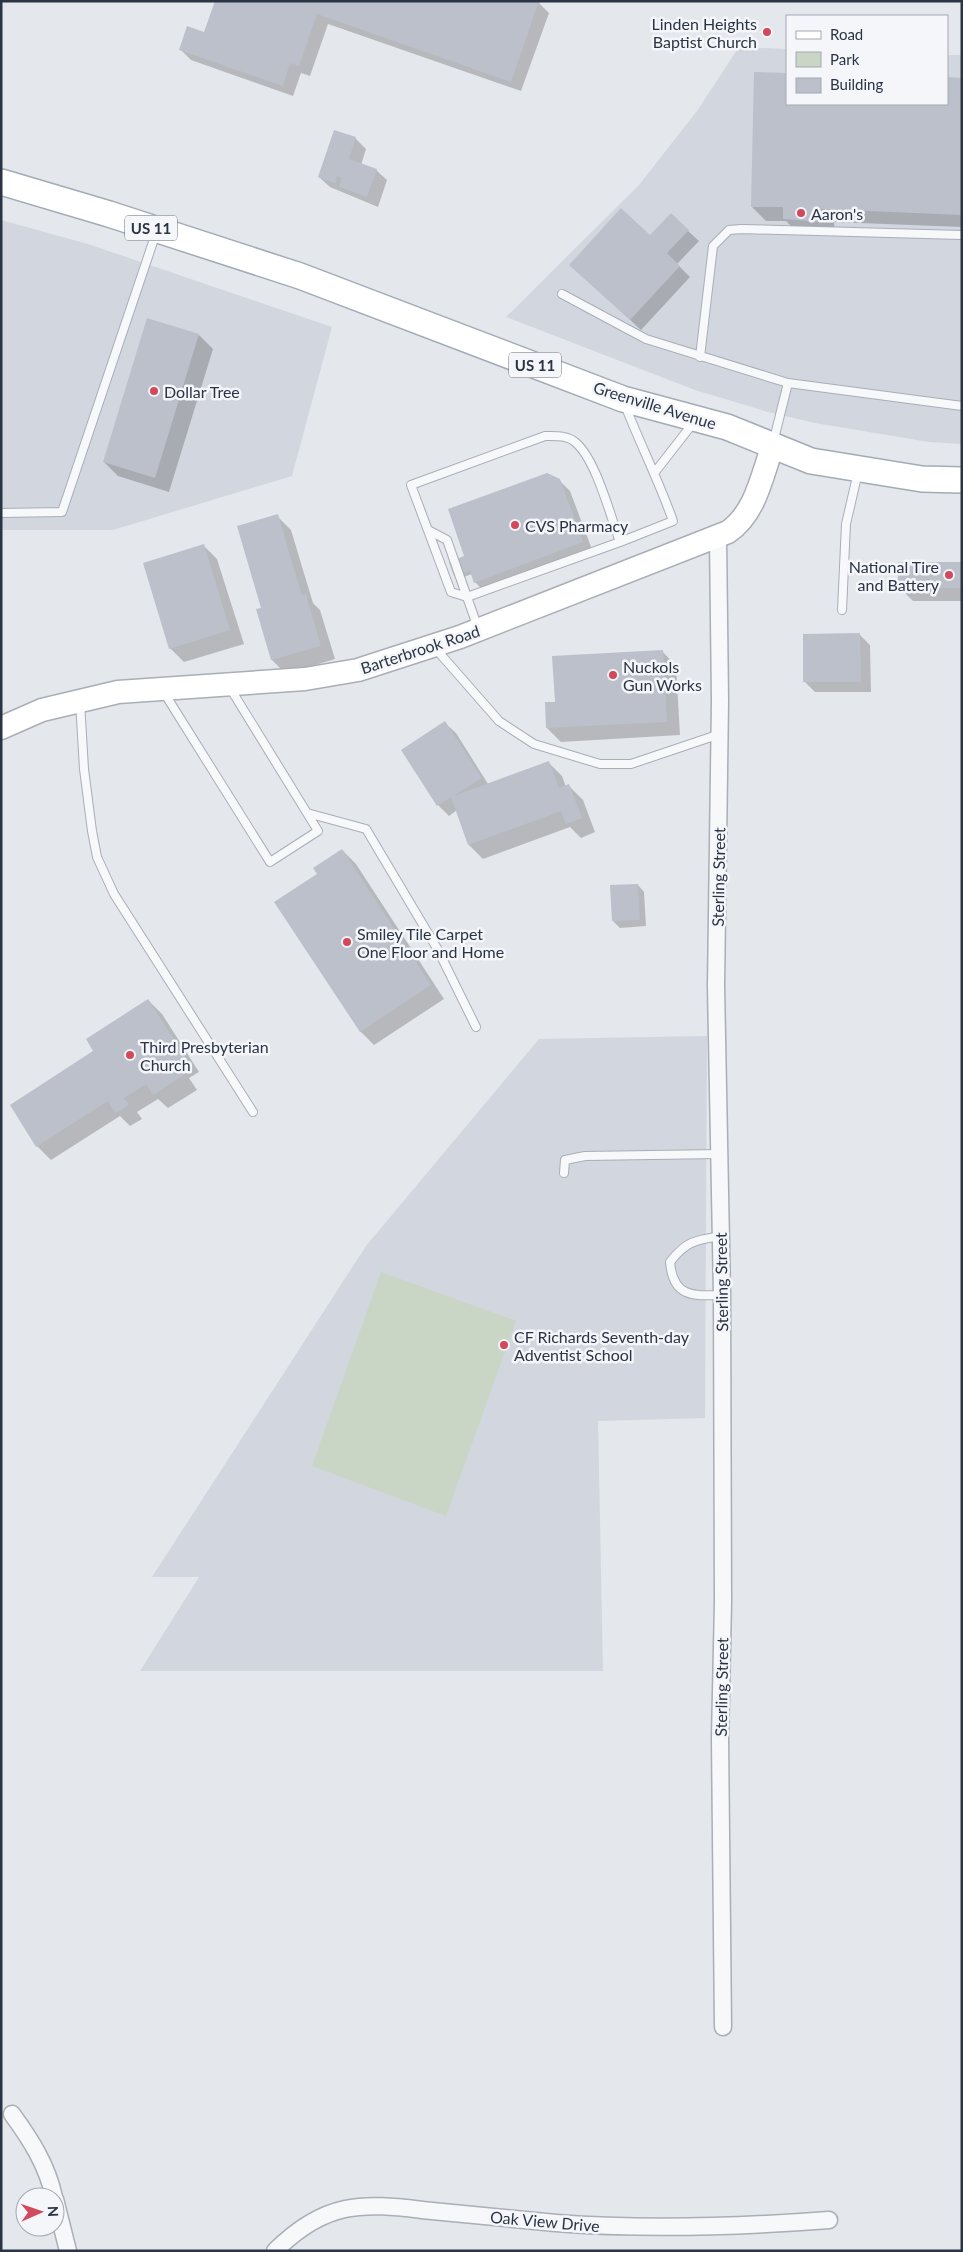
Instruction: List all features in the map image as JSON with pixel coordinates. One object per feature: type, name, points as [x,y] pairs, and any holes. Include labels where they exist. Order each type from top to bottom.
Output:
[{"type":"main road","name":"US 11","points":[[1,182],[157,230]]},
{"type":"main road","name":"Greenville Avenue","points":[[157,230],[300,276],[623,399],[727,427],[811,461],[922,480],[962,480]]},
{"type":"street","name":"Barterbrook Road","points":[[1,728],[42,710],[118,692],[229,686],[326,677],[358,670],[479,630],[718,537],[737,526],[746,515],[773,445]]},
{"type":"street","name":"Sterling Street","points":[[718,537],[720,734],[716,986],[722,1295],[723,1602],[720,1738],[723,2027]]},
{"type":"street","points":[[12,2114],[39,2154],[51,2187]]},
{"type":"street","name":"Oak View Drive","points":[[275,2251],[300,2229],[315,2220],[347,2209],[362,2207],[402,2208],[626,2228],[690,2228],[829,2220]]},
{"type":"street","points":[[65,2237],[68,2251]]},
{"type":"lane","points":[[700,357],[713,246],[728,230],[741,228],[962,235]]},
{"type":"lane","points":[[1,513],[62,512],[157,230]]},
{"type":"lane","points":[[562,294],[646,339],[788,383],[962,406]]},
{"type":"lane","points":[[773,445],[788,383]]},
{"type":"lane","points":[[620,542],[589,458],[574,441],[558,435],[545,436],[411,485],[451,592],[467,597],[620,542],[673,521],[655,472],[640,444],[623,399]]},
{"type":"lane","points":[[655,472],[697,419]]},
{"type":"lane","points":[[842,610],[846,524],[859,470]]},
{"type":"lane","points":[[428,530],[447,540],[479,630]]},
{"type":"lane","points":[[433,646],[499,721],[534,744],[600,764],[631,764],[720,734]]},
{"type":"lane","points":[[162,690],[270,862],[318,831],[229,686]]},
{"type":"lane","points":[[80,700],[84,769],[97,857],[114,894],[253,1112]]},
{"type":"lane","points":[[307,813],[366,829],[438,950],[476,1027]]},
{"type":"lane","points":[[564,1173],[565,1160],[585,1156],[719,1154]]},
{"type":"lane","points":[[721,1236],[692,1241],[680,1249],[670,1262],[671,1277],[679,1288],[694,1296],[722,1295]]},
{"type":"shaded area","points":[[739,47],[786,49],[786,105],[948,105],[948,55],[962,55],[962,444],[929,442],[815,423],[768,412],[695,390],[506,317],[639,185],[697,111]]},
{"type":"shaded area","points":[[1,220],[88,244],[332,327],[292,476],[113,530],[1,530]]},
{"type":"shaded area","name":"CF Richards Seventh-day Adventist School","points":[[707,1036],[705,1418],[598,1421],[603,1671],[140,1671],[199,1577],[152,1577],[366,1246],[539,1039]]},
{"type":"green space","points":[[381,1272],[516,1321],[446,1516],[312,1466]]},
{"type":"building","points":[[215,1],[539,1],[511,82],[317,14],[299,66],[290,63],[283,86],[179,50],[187,26],[204,32]]},
{"type":"building","points":[[754,72],[786,73],[786,105],[948,105],[948,77],[962,78],[962,215],[821,209],[821,222],[783,219],[783,207],[751,207]]},
{"type":"building","points":[[334,130],[356,137],[349,159],[377,169],[367,197],[339,187],[342,178],[337,176],[335,183],[318,177]]},
{"type":"building","points":[[621,208],[650,235],[671,213],[689,230],[667,253],[680,266],[630,320],[569,265]]},
{"type":"building","points":[[147,318],[199,334],[155,478],[103,462]]},
{"type":"building","name":"CVS Pharmacy","points":[[547,473],[560,479],[583,542],[474,583],[470,571],[454,576],[449,562],[464,556],[448,509]]},
{"type":"building","points":[[278,514],[302,596],[306,594],[321,646],[271,660],[256,609],[261,608],[237,526]]},
{"type":"building","points":[[204,544],[230,630],[169,649],[143,563]]},
{"type":"building","points":[[898,562],[962,562],[962,588],[898,588]]},
{"type":"building","points":[[860,633],[861,682],[803,682],[803,634]]},
{"type":"building","points":[[663,650],[667,722],[546,728],[545,702],[555,702],[552,656]]},
{"type":"building","points":[[445,721],[482,778],[437,806],[401,750]]},
{"type":"building","points":[[549,761],[559,788],[569,784],[582,818],[566,824],[561,811],[468,845],[451,797]]},
{"type":"building","points":[[342,849],[431,985],[360,1032],[274,902],[317,874],[313,868]]},
{"type":"building","points":[[638,884],[640,920],[612,921],[610,885]]},
{"type":"building","points":[[148,999],[186,1058],[176,1063],[184,1075],[153,1095],[146,1084],[124,1098],[129,1105],[115,1113],[108,1101],[36,1147],[10,1105],[93,1051],[86,1039]]},
{"type":"place","name":"Linden Heights Baptist Church","points":[[767,32]]},
{"type":"place","name":"Aaron's","points":[[801,213]]},
{"type":"place","name":"Dollar Tree","points":[[154,391]]},
{"type":"place","name":"CVS Pharmacy","points":[[515,525]]},
{"type":"place","name":"National Tire and Battery","points":[[949,575]]},
{"type":"place","name":"Nuckols Gun Works","points":[[613,675]]},
{"type":"place","name":"Smiley Tile Carpet One Floor and Home","points":[[347,942]]},
{"type":"place","name":"Third Presbyterian Church","points":[[130,1055]]},
{"type":"place","name":"CF Richards Seventh-day Adventist School","points":[[504,1345]]}]
